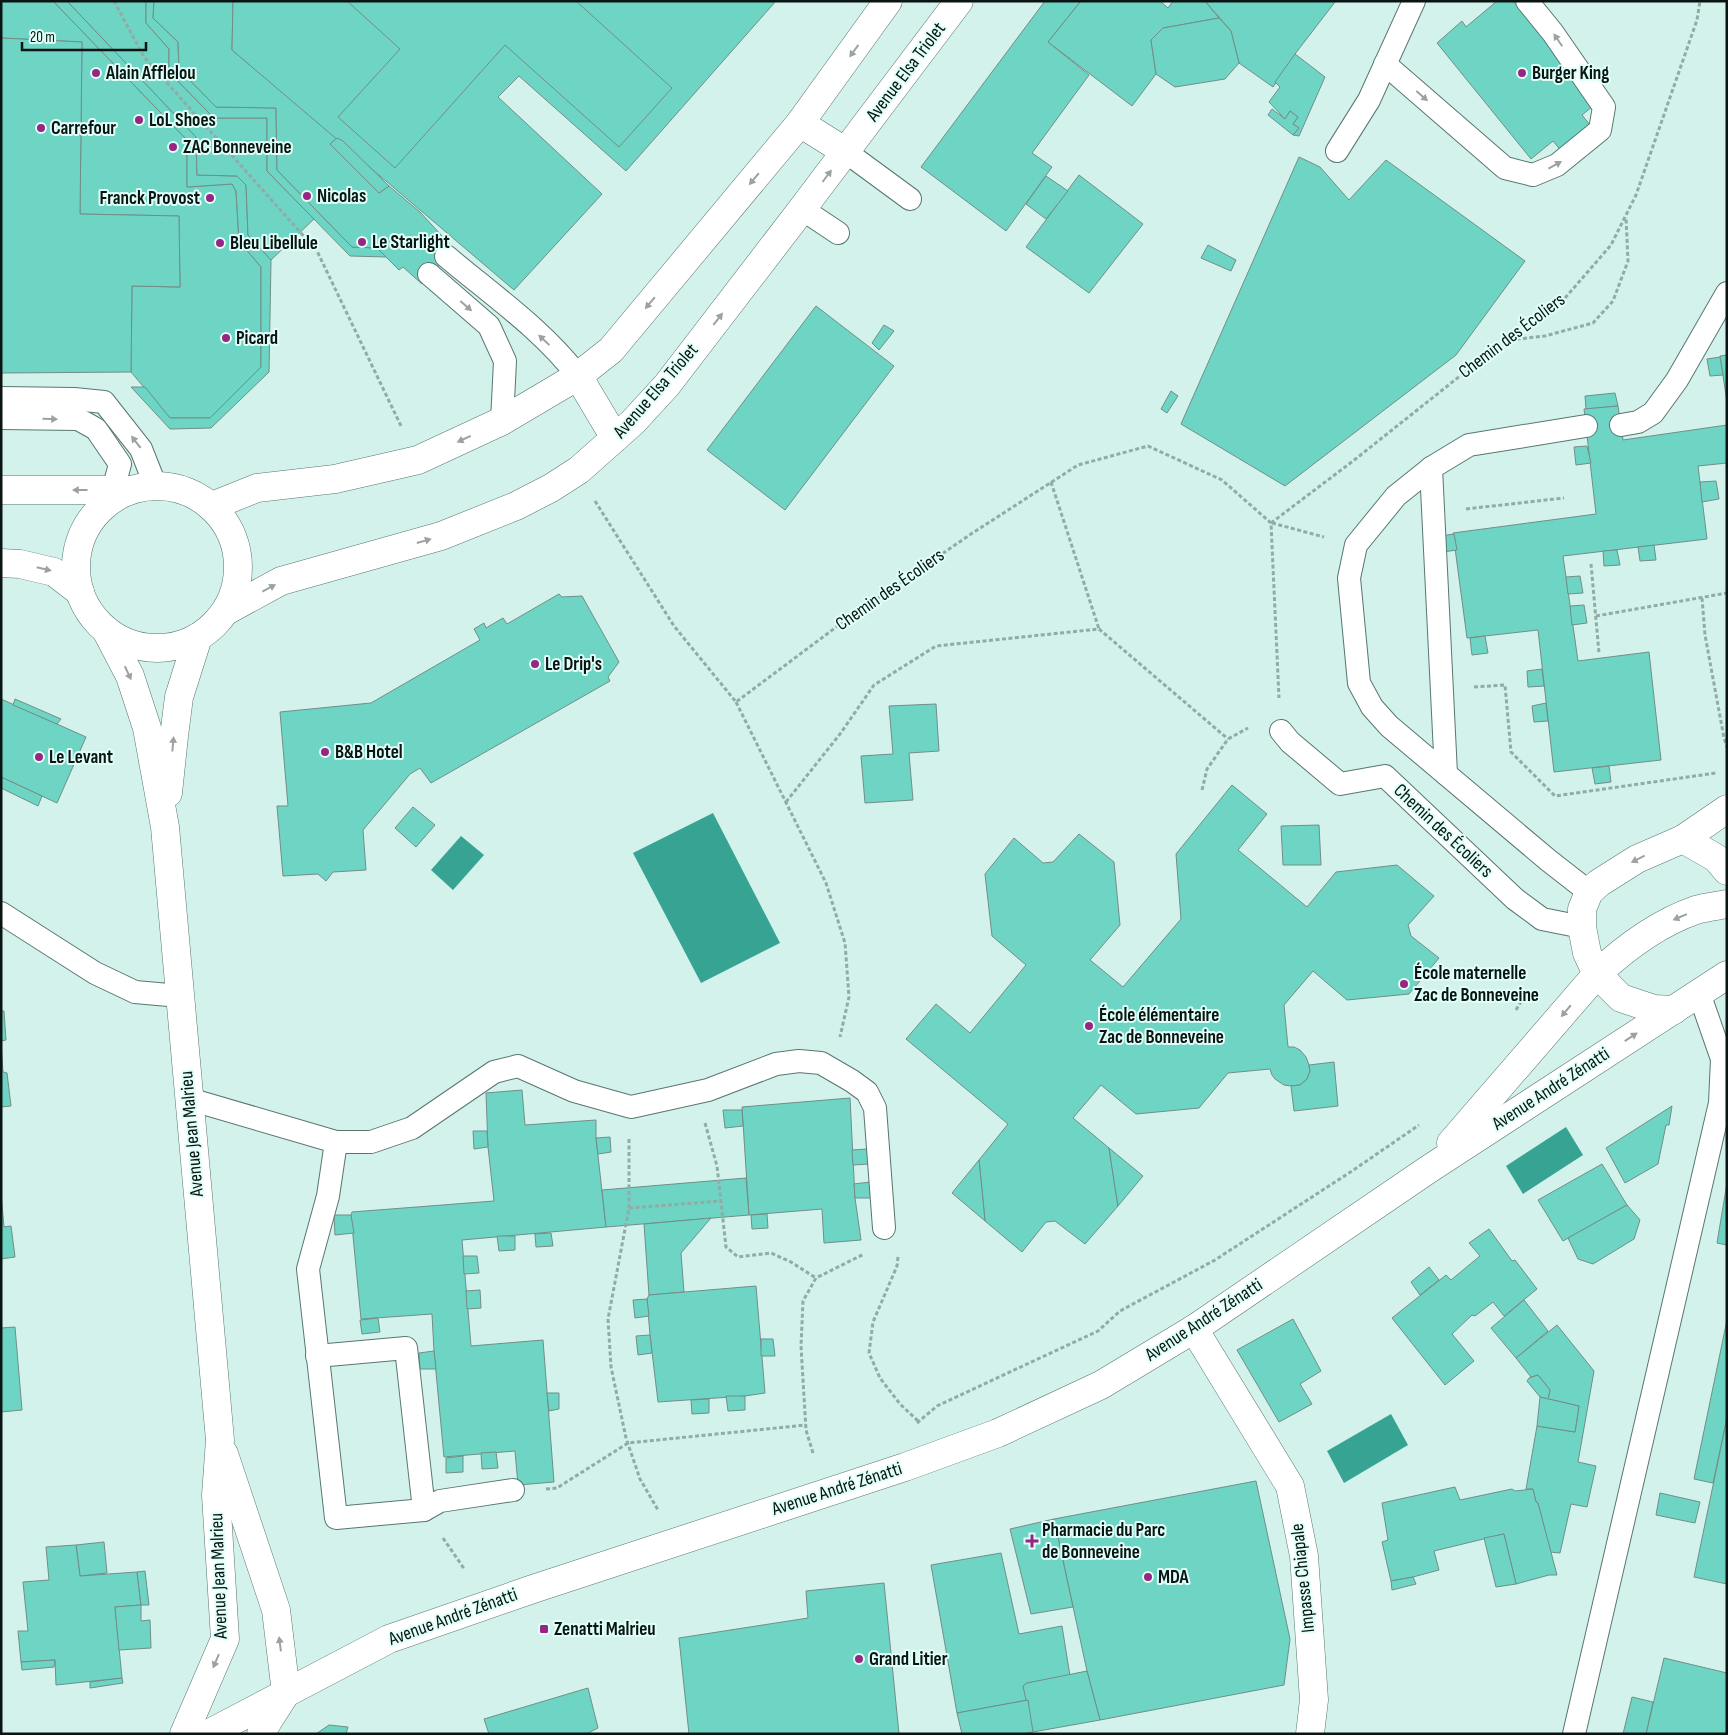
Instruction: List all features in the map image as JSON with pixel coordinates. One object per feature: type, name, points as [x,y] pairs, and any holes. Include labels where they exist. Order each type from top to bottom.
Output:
[{"type":"street","name":"Avenue Elsa Triolet","points":[[226,611],[281,581],[440,536],[516,506],[551,488],[579,470],[633,422],[667,385],[959,1]]},
{"type":"street","points":[[212,506],[256,488],[335,479],[418,460],[502,421],[578,376],[611,350],[800,123],[885,6]]},
{"type":"street","points":[[800,123],[846,152]]},
{"type":"street","points":[[578,376],[615,438]]},
{"type":"street","points":[[1,490],[121,490],[166,485],[201,497],[220,514],[237,546],[237,583],[226,611],[198,637],[165,648],[137,646],[124,641],[106,630],[94,619],[80,592],[76,574],[79,544],[99,510],[121,490]]},
{"type":"street","points":[[1,563],[20,564],[54,572],[80,592]]},
{"type":"street","name":"Avenue Jean Malrieu","points":[[106,630],[130,676],[147,728],[165,827],[220,1440],[216,1495],[225,1639],[184,1734]]},
{"type":"street","name":"Avenue Jean Malrieu","points":[[165,827],[179,697],[198,637]]},
{"type":"street","points":[[1674,1010],[1654,1009],[1621,998],[1597,974],[1587,953],[1582,927],[1582,909],[1589,892],[1599,882],[1637,859],[1683,839],[1727,809]]},
{"type":"street","points":[[1683,839],[1716,858],[1727,872]]},
{"type":"street","name":"Avenue André Zénatti","points":[[1429,1169],[1597,974],[1621,952],[1664,923],[1697,910],[1727,904]]},
{"type":"street","name":"Avenue André Zénatti","points":[[208,1734],[389,1639],[533,1589],[905,1467],[998,1432],[1100,1385],[1194,1329],[1429,1169],[1727,975]]},
{"type":"street","name":"Impasse Chiapale","points":[[1194,1329],[1290,1486],[1304,1556],[1314,1700],[1310,1734]]},
{"type":"street","name":"Avenue Jean Malrieu","points":[[220,1440],[276,1610],[286,1693]]},
{"type":"street","points":[[261,1734],[286,1693]]},
{"type":"lane","points":[[1337,152],[1369,100],[1414,1]]},
{"type":"lane","points":[[1385,64],[1505,168],[1533,175],[1557,165],[1600,130],[1604,108],[1553,33],[1527,1]]},
{"type":"lane","points":[[846,152],[910,199]]},
{"type":"lane","points":[[802,209],[838,233]]},
{"type":"lane","points":[[446,256],[565,359],[578,376]]},
{"type":"lane","points":[[429,274],[489,326],[505,361],[502,421]]},
{"type":"lane","points":[[1621,425],[1638,422],[1653,413],[1677,380],[1727,294]]},
{"type":"lane","points":[[1,398],[74,399],[104,402],[141,449],[156,487]]},
{"type":"lane","points":[[1,418],[78,419],[96,429],[120,464],[121,490]]},
{"type":"lane","points":[[1586,426],[1468,445],[1431,468],[1396,496],[1356,545],[1349,578],[1359,683],[1372,707],[1388,726],[1589,892]]},
{"type":"lane","points":[[1431,468],[1446,774]]},
{"type":"lane","name":"Chemin des Écoliers","points":[[1281,722],[1290,742],[1340,784],[1385,776],[1515,898],[1542,919],[1582,927]]},
{"type":"lane","points":[[1,913],[95,973],[135,992],[180,996]]},
{"type":"lane","points":[[1574,1734],[1720,1103],[1722,1059],[1699,993]]},
{"type":"lane","points":[[188,1098],[336,1142],[371,1142],[412,1128],[494,1072],[518,1066],[574,1091],[631,1107],[708,1090],[776,1064],[798,1061],[821,1063],[867,1092],[875,1108],[884,1228]]},
{"type":"lane","points":[[336,1142],[328,1196],[308,1269],[336,1518],[424,1510],[440,1501],[513,1490]]},
{"type":"lane","points":[[317,1356],[406,1348],[424,1510]]},
{"type":"path","points":[[114,1],[144,57],[316,251],[418,460]]},
{"type":"path","name":"Chemin des Écoliers","points":[[736,702],[843,622],[971,534],[1078,465],[1148,446],[1222,480],[1271,523],[1465,372],[1558,305],[1611,245],[1636,195],[1697,20],[1700,1]]},
{"type":"path","points":[[1508,341],[1545,336],[1593,322],[1613,301],[1628,261],[1626,216]]},
{"type":"path","points":[[1051,482],[1099,628],[1228,739]]},
{"type":"path","points":[[590,494],[674,626],[736,702],[826,883],[845,943],[849,997],[832,1069]]},
{"type":"path","points":[[1434,513],[1564,498]]},
{"type":"path","points":[[1202,790],[1207,769],[1228,739],[1250,726],[1281,722],[1271,523],[1356,545]]},
{"type":"path","points":[[1591,564],[1598,653]]},
{"type":"path","points":[[1596,616],[1727,593]]},
{"type":"path","points":[[1702,598],[1705,635],[1727,747]]},
{"type":"path","points":[[786,802],[840,734],[874,685],[936,646],[1099,628]]},
{"type":"path","points":[[1442,690],[1505,685],[1511,752],[1556,796],[1717,773]]},
{"type":"path","points":[[1515,1011],[1525,995],[1534,990]]},
{"type":"path","points":[[696,1092],[717,1166],[726,1248],[738,1257],[771,1254],[791,1262],[816,1278]]},
{"type":"path","points":[[631,1107],[628,1163],[629,1208],[608,1319],[611,1367],[628,1443],[640,1479],[658,1510]]},
{"type":"path","points":[[905,1467],[908,1439],[918,1422],[938,1406],[1098,1331],[1120,1311],[1215,1260],[1352,1171],[1421,1123]]},
{"type":"path","points":[[629,1208],[721,1201]]},
{"type":"path","points":[[813,1453],[806,1430],[801,1346],[802,1301],[816,1278],[875,1249],[884,1228]]},
{"type":"path","points":[[896,1266],[873,1322],[869,1353],[880,1378],[900,1404],[918,1422]]},
{"type":"path","points":[[513,1490],[557,1488],[628,1443],[806,1425]]},
{"type":"path","points":[[424,1510],[465,1570]]},
{"type":"shaded area","points":[[713,813],[780,943],[701,983],[633,853]]},
{"type":"shaded area","points":[[461,836],[484,855],[453,890],[431,870]]},
{"type":"shaded area","points":[[1566,1127],[1583,1155],[1523,1194],[1506,1166]]},
{"type":"shaded area","points":[[1391,1414],[1408,1445],[1344,1483],[1327,1451]]},
{"type":"building","points":[[1,1],[53,1],[187,140],[187,187],[232,184],[236,191],[239,241],[261,267],[261,367],[210,418],[170,418],[131,372],[132,286],[180,287],[179,216],[80,214],[82,42],[1,38]]},
{"type":"building","points":[[53,1],[67,1],[196,137],[197,175],[237,176],[246,185],[248,235],[271,260],[269,372],[211,428],[170,429],[131,387],[145,387],[170,418],[210,418],[261,367],[261,267],[239,241],[236,191],[232,184],[187,187],[187,140]]},
{"type":"building","points":[[67,1],[146,1],[146,23],[169,49],[169,72],[214,118],[267,118],[267,171],[314,219],[271,260],[248,235],[246,185],[237,176],[197,175],[196,137]]},
{"type":"building","points":[[146,1],[154,1],[153,18],[178,42],[179,69],[216,107],[276,108],[277,170],[352,247],[377,248],[387,257],[350,256],[267,171],[267,118],[214,118],[169,72],[169,49],[146,23]]},
{"type":"building","points":[[154,1],[233,1],[232,50],[336,137],[330,144],[379,193],[389,186],[420,212],[454,249],[422,284],[403,267],[399,270],[377,248],[352,247],[277,170],[276,108],[216,107],[179,69],[178,42],[153,18]]},
{"type":"building","points":[[233,1],[776,1],[626,171],[519,76],[498,97],[602,194],[514,290],[232,50]]},
{"type":"building","points":[[347,1],[576,1],[672,88],[619,147],[505,45],[395,168],[338,117],[400,49]]},
{"type":"building","points":[[1045,1],[1081,1],[1048,42],[1089,75],[1032,153],[1052,167],[1006,231],[921,167]]},
{"type":"building","points":[[1081,1],[1160,1],[1168,8],[1173,1],[1205,1],[1219,18],[1163,28],[1151,40],[1156,74],[1132,106],[1048,42]]},
{"type":"building","points":[[1205,1],[1335,2],[1295,54],[1273,87],[1239,63],[1231,31]]},
{"type":"building","name":"Burger King","points":[[1497,1],[1513,1],[1552,48],[1603,98],[1582,115],[1598,135],[1568,159],[1553,141],[1531,159],[1437,43],[1462,21],[1466,27]]},
{"type":"building","points":[[1219,18],[1231,31],[1239,63],[1225,79],[1175,87],[1156,74],[1151,40],[1163,28]]},
{"type":"building","name":"Carrefour","points":[[1,38],[82,42],[80,214],[179,216],[180,287],[132,286],[131,372],[1,373]]},
{"type":"building","points":[[1295,54],[1325,77],[1299,136],[1293,135],[1299,128],[1293,124],[1298,117],[1290,111],[1285,119],[1269,102],[1280,87],[1275,82]]},
{"type":"building","points":[[1272,109],[1285,119],[1290,111],[1298,117],[1293,124],[1299,128],[1293,135],[1268,115]]},
{"type":"building","points":[[337,138],[343,141],[389,186],[379,193],[330,144]]},
{"type":"building","points":[[1299,157],[1320,167],[1349,200],[1386,160],[1525,261],[1456,355],[1285,486],[1181,424]]},
{"type":"building","points":[[1079,175],[1143,224],[1089,293],[1026,247]]},
{"type":"building","points":[[1046,176],[1068,191],[1046,219],[1026,204]]},
{"type":"building","points":[[1208,245],[1236,260],[1231,271],[1201,258]]},
{"type":"building","points":[[816,306],[894,366],[785,510],[707,450]]},
{"type":"building","points":[[884,325],[894,331],[879,350],[872,343]]},
{"type":"building","points":[[1727,355],[1727,402],[1720,356]]},
{"type":"building","points":[[1720,357],[1723,375],[1710,376],[1707,359]]},
{"type":"building","points":[[1171,391],[1178,396],[1167,413],[1161,409]]},
{"type":"building","points":[[1615,393],[1618,406],[1586,409],[1585,396]]},
{"type":"building","points":[[1618,406],[1623,440],[1727,425],[1727,463],[1698,466],[1707,539],[1563,556],[1578,661],[1649,652],[1661,760],[1554,772],[1538,630],[1467,638],[1453,533],[1596,514],[1584,409]]},
{"type":"building","points":[[1587,446],[1591,463],[1576,465],[1574,447]]},
{"type":"building","points":[[1716,481],[1719,499],[1702,502],[1700,482]]},
{"type":"building","points":[[1454,534],[1457,550],[1443,552],[1440,536]]},
{"type":"building","points":[[1654,545],[1656,560],[1640,561],[1638,547]]},
{"type":"building","points":[[1617,550],[1620,565],[1604,566],[1603,551]]},
{"type":"building","points":[[1580,576],[1583,593],[1568,594],[1566,577]]},
{"type":"building","points":[[559,594],[562,597],[582,596],[619,662],[608,677],[610,681],[431,783],[420,768],[410,774],[363,830],[366,870],[333,872],[326,881],[318,874],[283,876],[277,806],[288,806],[280,712],[371,703],[480,640],[474,629],[484,623],[486,628],[503,618],[507,624]]},
{"type":"building","points":[[1584,605],[1587,623],[1572,625],[1570,606]]},
{"type":"building","points":[[1485,636],[1488,653],[1472,655],[1470,638]]},
{"type":"building","points":[[1542,669],[1544,686],[1528,687],[1527,671]]},
{"type":"building","name":"Le Levant","points":[[1,699],[86,737],[57,803],[1,777]]},
{"type":"building","points":[[15,699],[61,719],[57,724],[13,705]]},
{"type":"building","points":[[1546,703],[1548,721],[1534,722],[1532,706]]},
{"type":"building","points":[[936,704],[939,751],[909,753],[913,800],[865,803],[861,756],[893,754],[889,706]]},
{"type":"building","points":[[1609,766],[1611,782],[1595,784],[1592,768]]},
{"type":"building","points":[[1,777],[42,796],[38,806],[1,788]]},
{"type":"building","points":[[1232,785],[1267,814],[1238,850],[1307,907],[1336,872],[1397,865],[1434,896],[1408,925],[1411,936],[1439,958],[1409,994],[1347,1000],[1313,971],[1284,1005],[1288,1047],[1300,1050],[1306,1057],[1309,1065],[1310,1071],[1307,1079],[1300,1085],[1284,1085],[1275,1079],[1270,1069],[1228,1073],[1199,1108],[1136,1114],[1101,1085],[1073,1118],[1109,1148],[1118,1206],[1085,1244],[1055,1221],[1046,1222],[1022,1252],[985,1221],[979,1160],[1008,1124],[906,1039],[936,1004],[970,1033],[1026,965],[992,936],[985,874],[1014,838],[1043,863],[1053,862],[1079,834],[1114,862],[1120,925],[1090,960],[1123,987],[1181,919],[1176,854]]},
{"type":"building","points":[[413,807],[435,825],[416,847],[395,828]]},
{"type":"building","points":[[1319,825],[1321,865],[1283,865],[1281,826]]},
{"type":"building","points":[[1,1011],[4,1011],[6,1040],[1,1041]]},
{"type":"building","points":[[1,1043],[3,1072],[7,1073],[11,1106],[1,1107]]},
{"type":"building","points":[[1334,1062],[1338,1106],[1294,1111],[1291,1086],[1300,1085],[1307,1079],[1310,1071],[1309,1065]]},
{"type":"building","points":[[522,1090],[525,1125],[596,1120],[596,1138],[606,1227],[462,1240],[471,1346],[543,1340],[554,1482],[518,1485],[515,1451],[444,1457],[432,1314],[361,1319],[351,1215],[352,1212],[494,1201],[488,1147],[486,1093]]},
{"type":"building","points":[[850,1098],[855,1198],[861,1240],[824,1243],[822,1209],[749,1215],[742,1107]]},
{"type":"building","points":[[1672,1106],[1669,1125],[1666,1125],[1658,1164],[1625,1183],[1606,1148]]},
{"type":"building","points":[[723,1110],[742,1110],[743,1126],[725,1128]]},
{"type":"building","points":[[473,1131],[487,1131],[488,1147],[474,1149]]},
{"type":"building","points":[[610,1137],[611,1152],[598,1154],[596,1138]]},
{"type":"building","points":[[1109,1148],[1143,1176],[1118,1206],[1114,1181]]},
{"type":"building","points":[[867,1149],[869,1164],[853,1165],[852,1150]]},
{"type":"building","points":[[979,1160],[982,1190],[985,1221],[952,1193]]},
{"type":"building","points":[[1602,1164],[1627,1205],[1563,1241],[1538,1200]]},
{"type":"building","points":[[746,1178],[749,1215],[606,1227],[602,1190]]},
{"type":"building","points":[[870,1182],[871,1198],[855,1198],[854,1184]]},
{"type":"building","points":[[1727,1183],[1727,1245],[1717,1243]]},
{"type":"building","points":[[1,1194],[4,1227],[11,1226],[15,1257],[1,1259]]},
{"type":"building","points":[[1627,1205],[1640,1220],[1634,1239],[1593,1264],[1578,1259],[1568,1238]]},
{"type":"building","points":[[767,1214],[768,1228],[752,1229],[751,1215]]},
{"type":"building","points":[[334,1215],[351,1215],[354,1233],[335,1235]]},
{"type":"building","points":[[711,1218],[681,1253],[684,1292],[649,1295],[644,1224]]},
{"type":"building","points":[[1489,1229],[1512,1261],[1515,1260],[1537,1289],[1504,1316],[1493,1302],[1475,1316],[1472,1315],[1452,1334],[1474,1361],[1445,1385],[1392,1318],[1446,1275],[1451,1280],[1480,1256],[1469,1243]]},
{"type":"building","points":[[551,1233],[553,1246],[536,1247],[535,1234]]},
{"type":"building","points":[[497,1236],[515,1236],[515,1250],[499,1251]]},
{"type":"building","points":[[463,1256],[477,1256],[479,1273],[464,1274]]},
{"type":"building","points":[[1429,1267],[1439,1280],[1420,1295],[1411,1282]]},
{"type":"building","points":[[756,1286],[765,1393],[658,1402],[650,1335],[647,1299],[649,1295]]},
{"type":"building","points":[[480,1290],[481,1308],[467,1309],[466,1291]]},
{"type":"building","points":[[647,1299],[649,1316],[635,1318],[633,1300]]},
{"type":"building","points":[[1524,1300],[1548,1331],[1516,1358],[1491,1328]]},
{"type":"building","points":[[378,1318],[380,1332],[362,1334],[360,1320]]},
{"type":"building","points":[[1293,1319],[1321,1371],[1300,1384],[1312,1404],[1279,1422],[1237,1350]]},
{"type":"building","points":[[1727,1320],[1727,1418],[1713,1483],[1694,1479]]},
{"type":"building","points":[[1557,1325],[1594,1371],[1578,1462],[1596,1466],[1587,1507],[1571,1504],[1560,1553],[1550,1552],[1533,1489],[1526,1489],[1537,1426],[1575,1432],[1579,1406],[1548,1399],[1550,1390],[1538,1375],[1531,1377],[1516,1358]]},
{"type":"building","points":[[15,1327],[22,1410],[1,1412],[1,1328]]},
{"type":"building","points":[[650,1335],[652,1353],[638,1355],[636,1336]]},
{"type":"building","points":[[761,1339],[773,1339],[775,1356],[761,1356]]},
{"type":"building","points":[[434,1351],[436,1369],[420,1369],[419,1353]]},
{"type":"building","points":[[1538,1375],[1550,1390],[1548,1399],[1540,1397],[1527,1381],[1529,1378]]},
{"type":"building","points":[[547,1393],[559,1393],[559,1409],[549,1411]]},
{"type":"building","points":[[726,1396],[745,1396],[745,1410],[728,1411]]},
{"type":"building","points":[[1540,1397],[1579,1406],[1575,1432],[1537,1426]]},
{"type":"building","points":[[709,1399],[709,1413],[692,1414],[691,1400]]},
{"type":"building","points":[[1727,1418],[1727,1584],[1694,1577]]},
{"type":"building","points":[[496,1452],[498,1468],[482,1469],[481,1453]]},
{"type":"building","points":[[463,1456],[463,1472],[446,1473],[446,1458]]},
{"type":"building","points":[[1256,1481],[1290,1639],[1284,1685],[1100,1720],[1087,1671],[1054,1519]]},
{"type":"building","points":[[1455,1487],[1460,1500],[1512,1489],[1515,1491],[1533,1489],[1557,1575],[1549,1575],[1516,1584],[1504,1534],[1434,1551],[1439,1570],[1391,1581],[1382,1542],[1388,1540],[1382,1503]]},
{"type":"building","points":[[1660,1493],[1700,1502],[1695,1523],[1656,1515]]},
{"type":"building","points":[[1054,1519],[1073,1607],[1031,1614],[1010,1529]]},
{"type":"building","points":[[1504,1534],[1516,1584],[1496,1587],[1484,1538]]},
{"type":"building","points":[[104,1542],[107,1573],[80,1576],[76,1545]]},
{"type":"building","points":[[76,1545],[80,1576],[137,1572],[141,1605],[115,1607],[122,1678],[56,1685],[55,1660],[21,1662],[18,1631],[28,1631],[23,1582],[49,1580],[46,1547]]},
{"type":"building","points":[[1001,1553],[1019,1634],[1062,1626],[1070,1676],[1027,1683],[1023,1686],[1028,1700],[957,1713],[931,1565]]},
{"type":"building","points":[[145,1571],[149,1605],[141,1605],[137,1572]]},
{"type":"building","points":[[1413,1577],[1416,1584],[1392,1590],[1391,1581]]},
{"type":"building","points":[[884,1583],[899,1734],[689,1734],[679,1638],[808,1618],[806,1591]]},
{"type":"building","points":[[141,1605],[141,1621],[150,1620],[151,1648],[119,1650],[115,1607]]},
{"type":"building","points":[[1664,1658],[1727,1673],[1727,1734],[1646,1734]]},
{"type":"building","points":[[55,1660],[54,1667],[22,1670],[21,1662]]},
{"type":"building","points":[[1087,1671],[1100,1720],[1033,1732],[1023,1686],[1027,1683]]},
{"type":"building","points":[[122,1678],[123,1683],[90,1688],[90,1682]]},
{"type":"building","points":[[588,1688],[598,1728],[586,1734],[489,1734],[484,1719]]},
{"type":"building","points":[[1632,1697],[1653,1702],[1646,1734],[1623,1734]]},
{"type":"building","points":[[1028,1700],[1033,1732],[1022,1734],[962,1734],[957,1713]]},
{"type":"building","points":[[329,1725],[348,1727],[346,1734],[316,1734]]},
{"type":"place","name":"Alain Afflelou","points":[[96,73]]},
{"type":"place","name":"Burger King","points":[[1522,73]]},
{"type":"place","name":"LoL Shoes","points":[[139,120]]},
{"type":"place","name":"Carrefour","points":[[41,128]]},
{"type":"place","name":"ZAC Bonneveine","points":[[173,147]]},
{"type":"place","name":"Nicolas","points":[[307,196]]},
{"type":"place","name":"Franck Provost","points":[[210,198]]},
{"type":"place","name":"Le Starlight","points":[[362,242]]},
{"type":"place","name":"Bleu Libellule","points":[[220,243]]},
{"type":"place","name":"Picard","points":[[226,338]]},
{"type":"place","name":"Le Drip's","points":[[535,664]]},
{"type":"place","name":"B&B Hotel","points":[[325,752]]},
{"type":"place","name":"Le Levant","points":[[39,757]]},
{"type":"place","name":"École maternelle Zac de Bonneveine","points":[[1404,984]]},
{"type":"place","name":"École élémentaire Zac de Bonneveine","points":[[1089,1026]]},
{"type":"place","name":"Pharmacie du Parc de Bonneveine","points":[[1032,1541]]},
{"type":"place","name":"MDA","points":[[1148,1577]]},
{"type":"place","name":"Zenatti Malrieu","points":[[544,1629]]},
{"type":"place","name":"Grand Litier","points":[[859,1659]]}]
